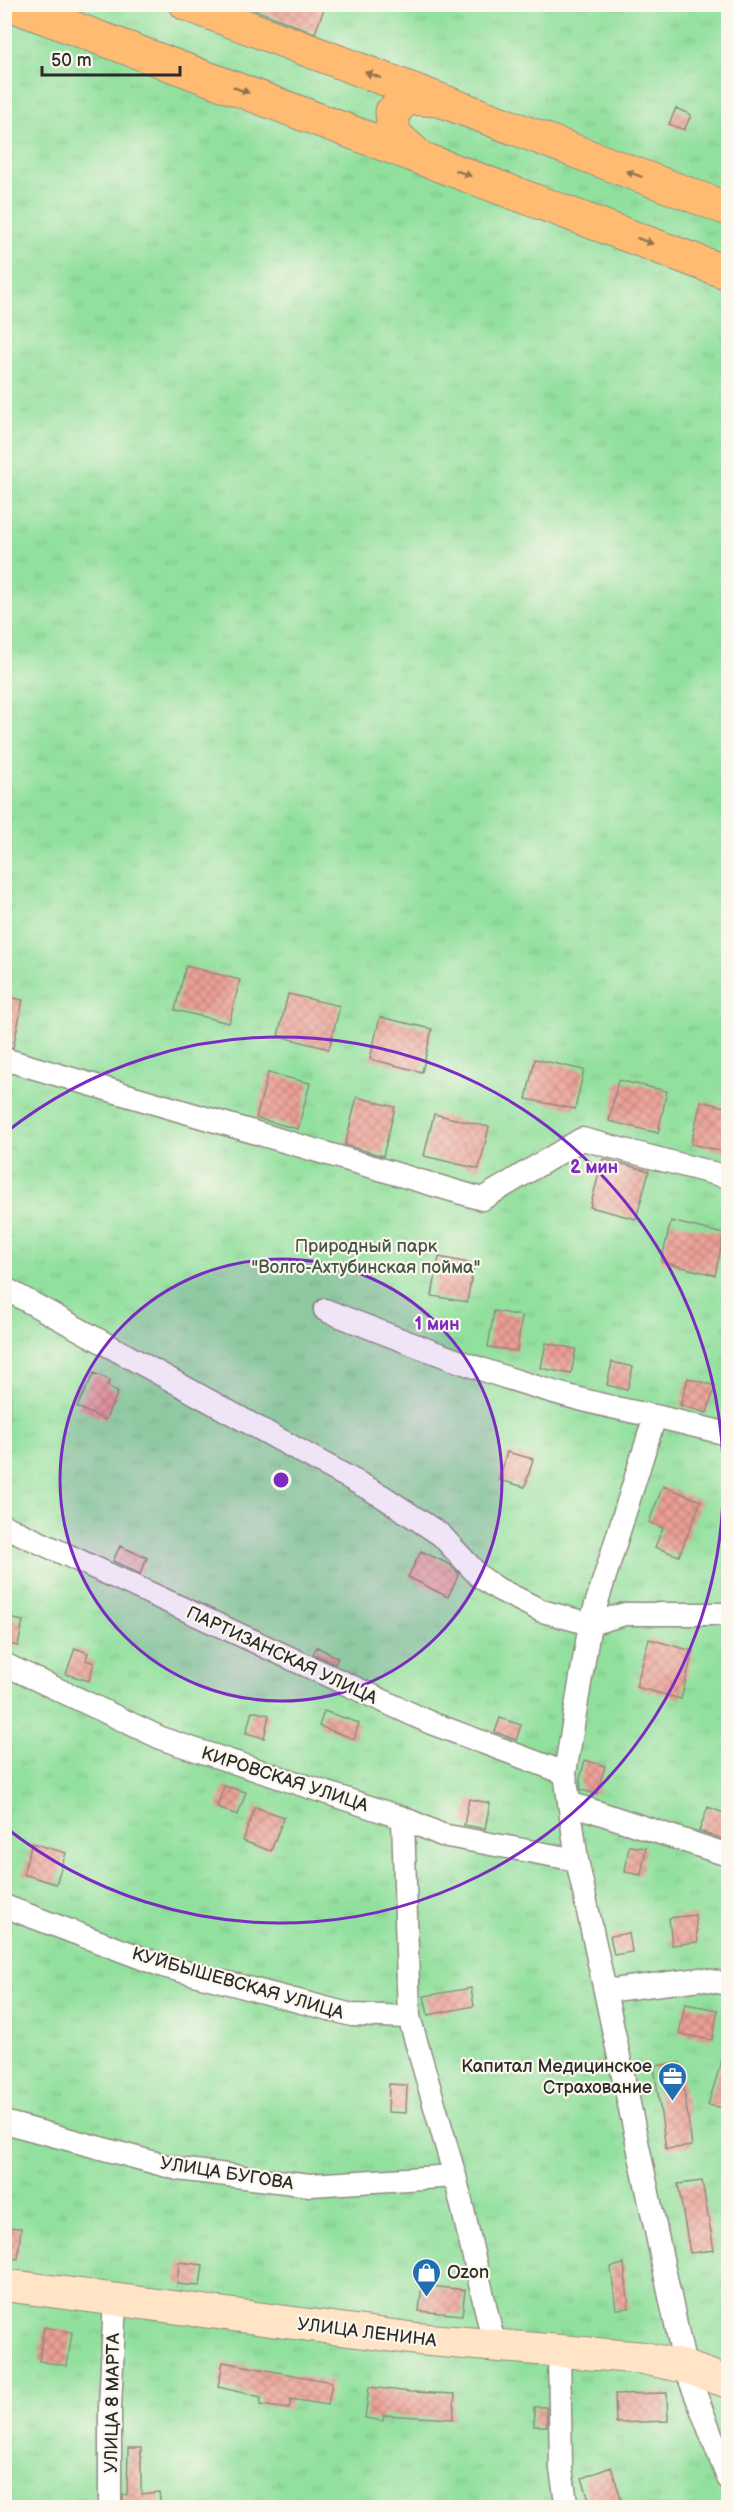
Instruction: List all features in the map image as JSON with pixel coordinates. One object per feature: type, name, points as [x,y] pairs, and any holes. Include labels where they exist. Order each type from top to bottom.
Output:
[{"type":"main road","points":[[9,4],[729,273]]},
{"type":"main road","points":[[186,4],[729,209]]},
{"type":"main road","points":[[420,157],[394,134],[392,112],[408,98],[440,100]]},
{"type":"street","points":[[4,1059],[482,1199],[582,1139],[729,1177]]},
{"type":"street","points":[[4,1288],[382,1496],[441,1535],[478,1576],[498,1589],[542,1611],[590,1624],[625,1614],[729,1614]]},
{"type":"street","points":[[325,1310],[471,1367],[593,1405],[655,1416],[729,1434]]},
{"type":"street","points":[[655,1416],[590,1624],[565,1773],[577,1860],[685,2367],[729,2478]]},
{"type":"street","name":"ПАРТИЗАНСКАЯ УЛИЦА","points":[[4,1526],[431,1723],[565,1773]]},
{"type":"street","name":"КИРОВСКАЯ УЛИЦА","points":[[4,1664],[163,1739],[403,1818],[442,1835],[577,1860]]},
{"type":"street","points":[[568,1803],[729,1856]]},
{"type":"street","points":[[403,1818],[409,2017],[455,2176],[495,2348]]},
{"type":"street","name":"КУЙБЫШЕВСКАЯ УЛИЦА","points":[[4,1906],[163,1966],[352,2015],[409,2017]]},
{"type":"street","points":[[605,1991],[701,1979],[729,1984]]},
{"type":"street","name":"УЛИЦА БУГОВА","points":[[4,2122],[178,2169],[310,2186],[455,2176]]},
{"type":"street","name":"УЛИЦА ЛЕНИНА","points":[[4,2285],[495,2348],[560,2350],[644,2358],[685,2367],[729,2382]]},
{"type":"street","name":"УЛИЦА 8 МАРТА","points":[[110,2508],[110,2408],[115,2299]]},
{"type":"street","points":[[560,2350],[561,2469],[567,2508]]},
{"type":"green space","name":"Природный парк \"Волго-Ахтубинская пойма\"","points":[[5,5],[728,5],[728,2507],[5,2507]]},
{"type":"building","points":[[240,4],[310,4],[324,9],[315,33]]},
{"type":"building","points":[[676,108],[691,115],[684,130],[669,124]]},
{"type":"building","points":[[186,966],[240,980],[229,1023],[175,1010]]},
{"type":"building","points":[[288,994],[340,1006],[329,1049],[278,1036]]},
{"type":"building","points":[[4,996],[23,1000],[13,1048],[4,1046]]},
{"type":"building","points":[[380,1017],[432,1029],[422,1072],[370,1059]]},
{"type":"building","points":[[535,1059],[584,1070],[575,1109],[526,1099]]},
{"type":"building","points":[[268,1073],[310,1083],[298,1129],[256,1118]]},
{"type":"building","points":[[618,1080],[667,1091],[658,1133],[609,1121]]},
{"type":"building","points":[[357,1097],[395,1107],[383,1156],[345,1145]]},
{"type":"building","points":[[701,1101],[729,1108],[729,1153],[691,1144]]},
{"type":"building","points":[[434,1114],[489,1127],[479,1169],[424,1156]]},
{"type":"building","points":[[603,1159],[649,1171],[636,1219],[590,1207]]},
{"type":"building","points":[[671,1221],[724,1234],[715,1275],[661,1262]]},
{"type":"building","points":[[439,1257],[474,1264],[467,1302],[432,1296]]},
{"type":"building","points":[[494,1311],[522,1316],[517,1351],[488,1347]]},
{"type":"building","points":[[546,1343],[576,1349],[571,1374],[541,1368]]},
{"type":"building","points":[[612,1362],[633,1367],[627,1390],[607,1385]]},
{"type":"building","points":[[94,1373],[110,1380],[107,1386],[118,1392],[105,1420],[77,1407]]},
{"type":"building","points":[[688,1378],[715,1386],[707,1413],[680,1405]]},
{"type":"building","points":[[507,1452],[533,1459],[525,1487],[499,1480]]},
{"type":"building","points":[[663,1486],[701,1501],[679,1556],[655,1547],[663,1528],[649,1522]]},
{"type":"building","points":[[120,1546],[147,1558],[140,1574],[113,1561]]},
{"type":"building","points":[[421,1551],[451,1565],[459,1574],[448,1597],[408,1577]]},
{"type":"building","points":[[9,1618],[23,1621],[18,1646],[4,1643]]},
{"type":"building","points":[[649,1639],[693,1651],[681,1699],[636,1687]]},
{"type":"building","points":[[317,1647],[338,1658],[335,1664],[313,1654]]},
{"type":"building","points":[[75,1648],[88,1653],[86,1660],[94,1663],[89,1681],[66,1674]]},
{"type":"building","points":[[252,1711],[269,1715],[264,1738],[246,1733]]},
{"type":"building","points":[[324,1711],[359,1723],[354,1739],[319,1726]]},
{"type":"building","points":[[500,1718],[521,1725],[516,1740],[495,1732]]},
{"type":"building","points":[[585,1760],[605,1766],[597,1794],[581,1790],[580,1779]]},
{"type":"building","points":[[224,1786],[246,1792],[238,1815],[217,1808]]},
{"type":"building","points":[[469,1799],[490,1803],[485,1829],[464,1825]]},
{"type":"building","points":[[255,1807],[284,1817],[271,1851],[243,1841]]},
{"type":"building","points":[[708,1807],[729,1815],[726,1840],[699,1831]]},
{"type":"building","points":[[32,1843],[66,1853],[56,1884],[23,1874]]},
{"type":"building","points":[[629,1846],[646,1848],[641,1875],[625,1872]]},
{"type":"building","points":[[695,1915],[698,1942],[672,1945],[669,1918]]},
{"type":"building","points":[[629,1933],[632,1952],[614,1955],[610,1936]]},
{"type":"building","points":[[471,1988],[474,2006],[428,2015],[424,1996]]},
{"type":"building","points":[[685,2004],[718,2010],[712,2040],[679,2034]]},
{"type":"building","points":[[725,2050],[729,2051],[729,2109],[708,2105]]},
{"type":"building","points":[[680,2063],[692,2146],[666,2149],[654,2066]]},
{"type":"building","points":[[389,2084],[407,2085],[406,2113],[388,2112]]},
{"type":"building","points":[[702,2181],[714,2250],[690,2253],[678,2184]]},
{"type":"building","points":[[4,2227],[21,2228],[18,2259],[4,2257]]},
{"type":"building","points":[[179,2262],[203,2265],[200,2286],[177,2284]]},
{"type":"building","points":[[624,2264],[629,2308],[616,2309],[611,2267]]},
{"type":"building","points":[[422,2285],[465,2290],[462,2315],[419,2311]]},
{"type":"building","points":[[44,2327],[72,2332],[67,2366],[39,2361]]},
{"type":"building","points":[[223,2362],[332,2382],[328,2405],[291,2399],[289,2409],[260,2405],[261,2397],[218,2387]]},
{"type":"building","points":[[369,2387],[455,2394],[453,2419],[384,2415],[383,2421],[365,2418]]},
{"type":"building","points":[[667,2393],[668,2421],[616,2423],[615,2394]]},
{"type":"building","points":[[534,2407],[546,2407],[547,2426],[534,2426]]},
{"type":"building","points":[[128,2448],[141,2448],[141,2494],[159,2492],[161,2508],[123,2508],[123,2495],[127,2495]]},
{"type":"building","points":[[611,2467],[621,2498],[592,2508],[582,2478]]},
{"type":"place","name":"Капитал Медицинское Страхование","points":[[673,2102]]},
{"type":"place","name":"Ozon","points":[[426,2298]]}]
